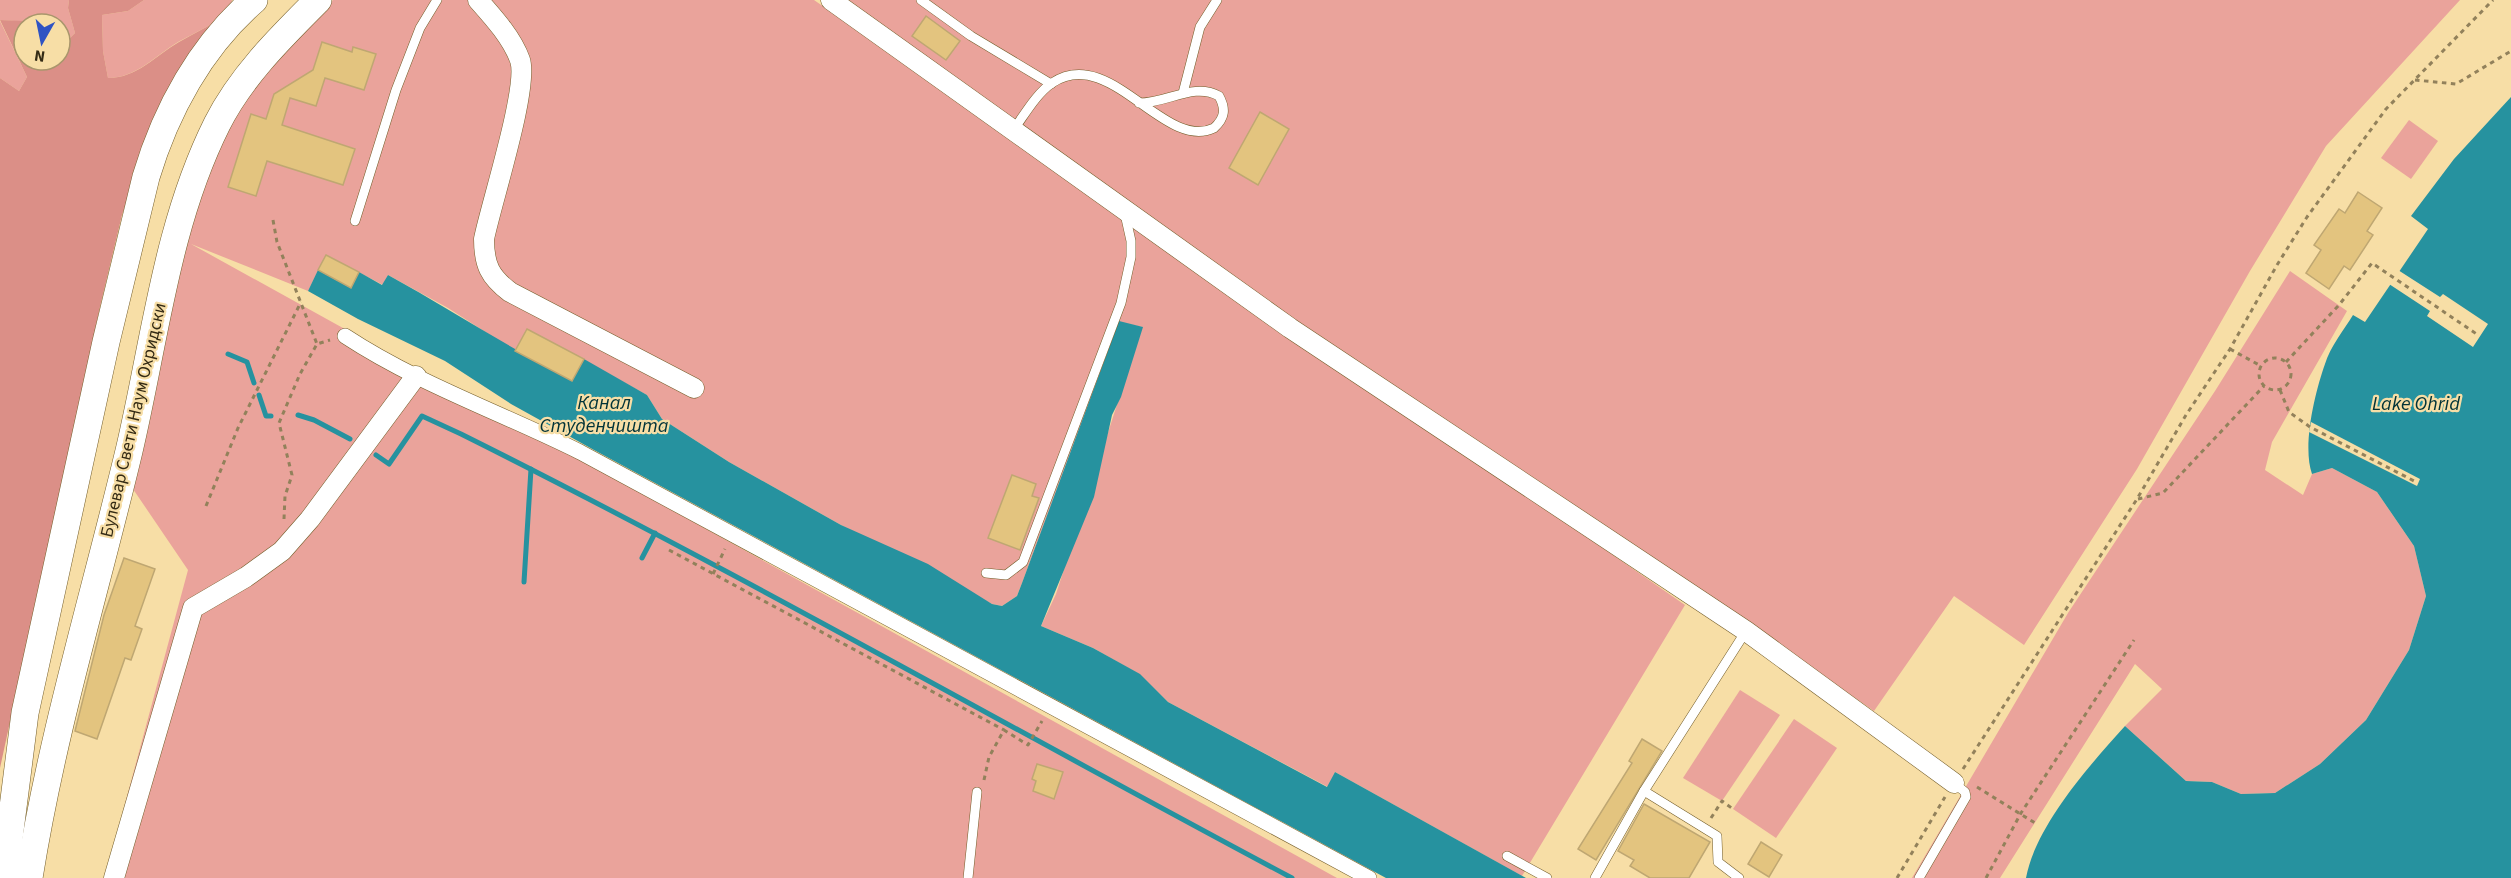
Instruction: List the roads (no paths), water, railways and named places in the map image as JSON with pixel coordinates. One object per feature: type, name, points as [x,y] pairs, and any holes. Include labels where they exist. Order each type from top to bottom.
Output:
[{"type":"main road","name":"Булевар Свети Наум Охридски","points":[[29,878],[48,770],[126,461],[170,257],[189,189],[219,121],[240,87],[270,49],[318,0]]},
{"type":"main road","points":[[4,878],[25,713],[135,216],[153,152],[190,76],[215,38],[249,2]]},
{"type":"street","points":[[478,0],[506,35],[520,60],[522,70],[514,115],[484,239],[484,256],[488,270],[494,280],[510,292],[694,388]]},
{"type":"street","points":[[831,0],[1290,328],[1746,631],[1956,780]]},
{"type":"street","points":[[345,336],[416,376],[510,417],[580,452],[1369,878]]},
{"type":"street","points":[[114,878],[193,608],[246,577],[282,551],[310,519],[416,376]]},
{"type":"lane","points":[[355,221],[396,90],[420,28],[437,0]]},
{"type":"lane","points":[[921,0],[978,41],[1051,84]]},
{"type":"lane","points":[[1184,93],[1200,27],[1217,0]]},
{"type":"lane","points":[[1014,129],[1051,84],[1077,73],[1094,76],[1139,103],[1170,121],[1197,132],[1207,131],[1220,122],[1224,106],[1219,96],[1199,89],[1161,101],[1139,103]]},
{"type":"lane","points":[[986,573],[1006,574],[1023,562],[1121,303],[1127,282],[1131,241],[1122,206]]},
{"type":"lane","points":[[1595,878],[1644,791],[1746,631]]},
{"type":"lane","points":[[1919,878],[1966,797],[1956,780]]},
{"type":"lane","points":[[1644,791],[1705,827],[1719,839],[1716,853],[1719,862],[1738,878]]},
{"type":"lane","points":[[968,878],[977,792]]},
{"type":"lane","points":[[1507,856],[1547,878]]},
{"type":"water","name":"Lake Ohrid","points":[[2511,97],[2511,878],[2026,878],[2032,858],[2052,817],[2080,778],[2125,726],[2186,781],[2212,782],[2241,794],[2275,793],[2320,764],[2366,720],[2409,650],[2426,596],[2414,546],[2377,492],[2332,468],[2312,474],[2308,449],[2314,404],[2327,358],[2353,315],[2365,322],[2428,229],[2411,216],[2454,159]]},
{"type":"water","name":"Канал Студенчишта","points":[[318,270],[351,288],[359,272],[382,285],[388,275],[572,380],[584,359],[647,395],[662,419],[729,462],[841,525],[928,564],[992,604],[1002,606],[1017,596],[1119,321],[1143,327],[1121,397],[1112,415],[1094,497],[1041,626],[1093,648],[1140,674],[1168,702],[1327,787],[1335,772],[1526,878],[1386,878],[594,450],[511,404],[445,361],[358,319],[308,291]]},
{"type":"waterway","points":[[228,354],[247,362],[254,383]]},
{"type":"waterway","points":[[259,395],[266,416],[271,416]]},
{"type":"waterway","points":[[298,415],[314,420],[350,439]]},
{"type":"waterway","points":[[376,455],[389,464],[422,416],[461,434],[774,597],[1292,878]]},
{"type":"waterway","points":[[524,582],[531,469]]},
{"type":"waterway","points":[[642,558],[655,533]]}]
